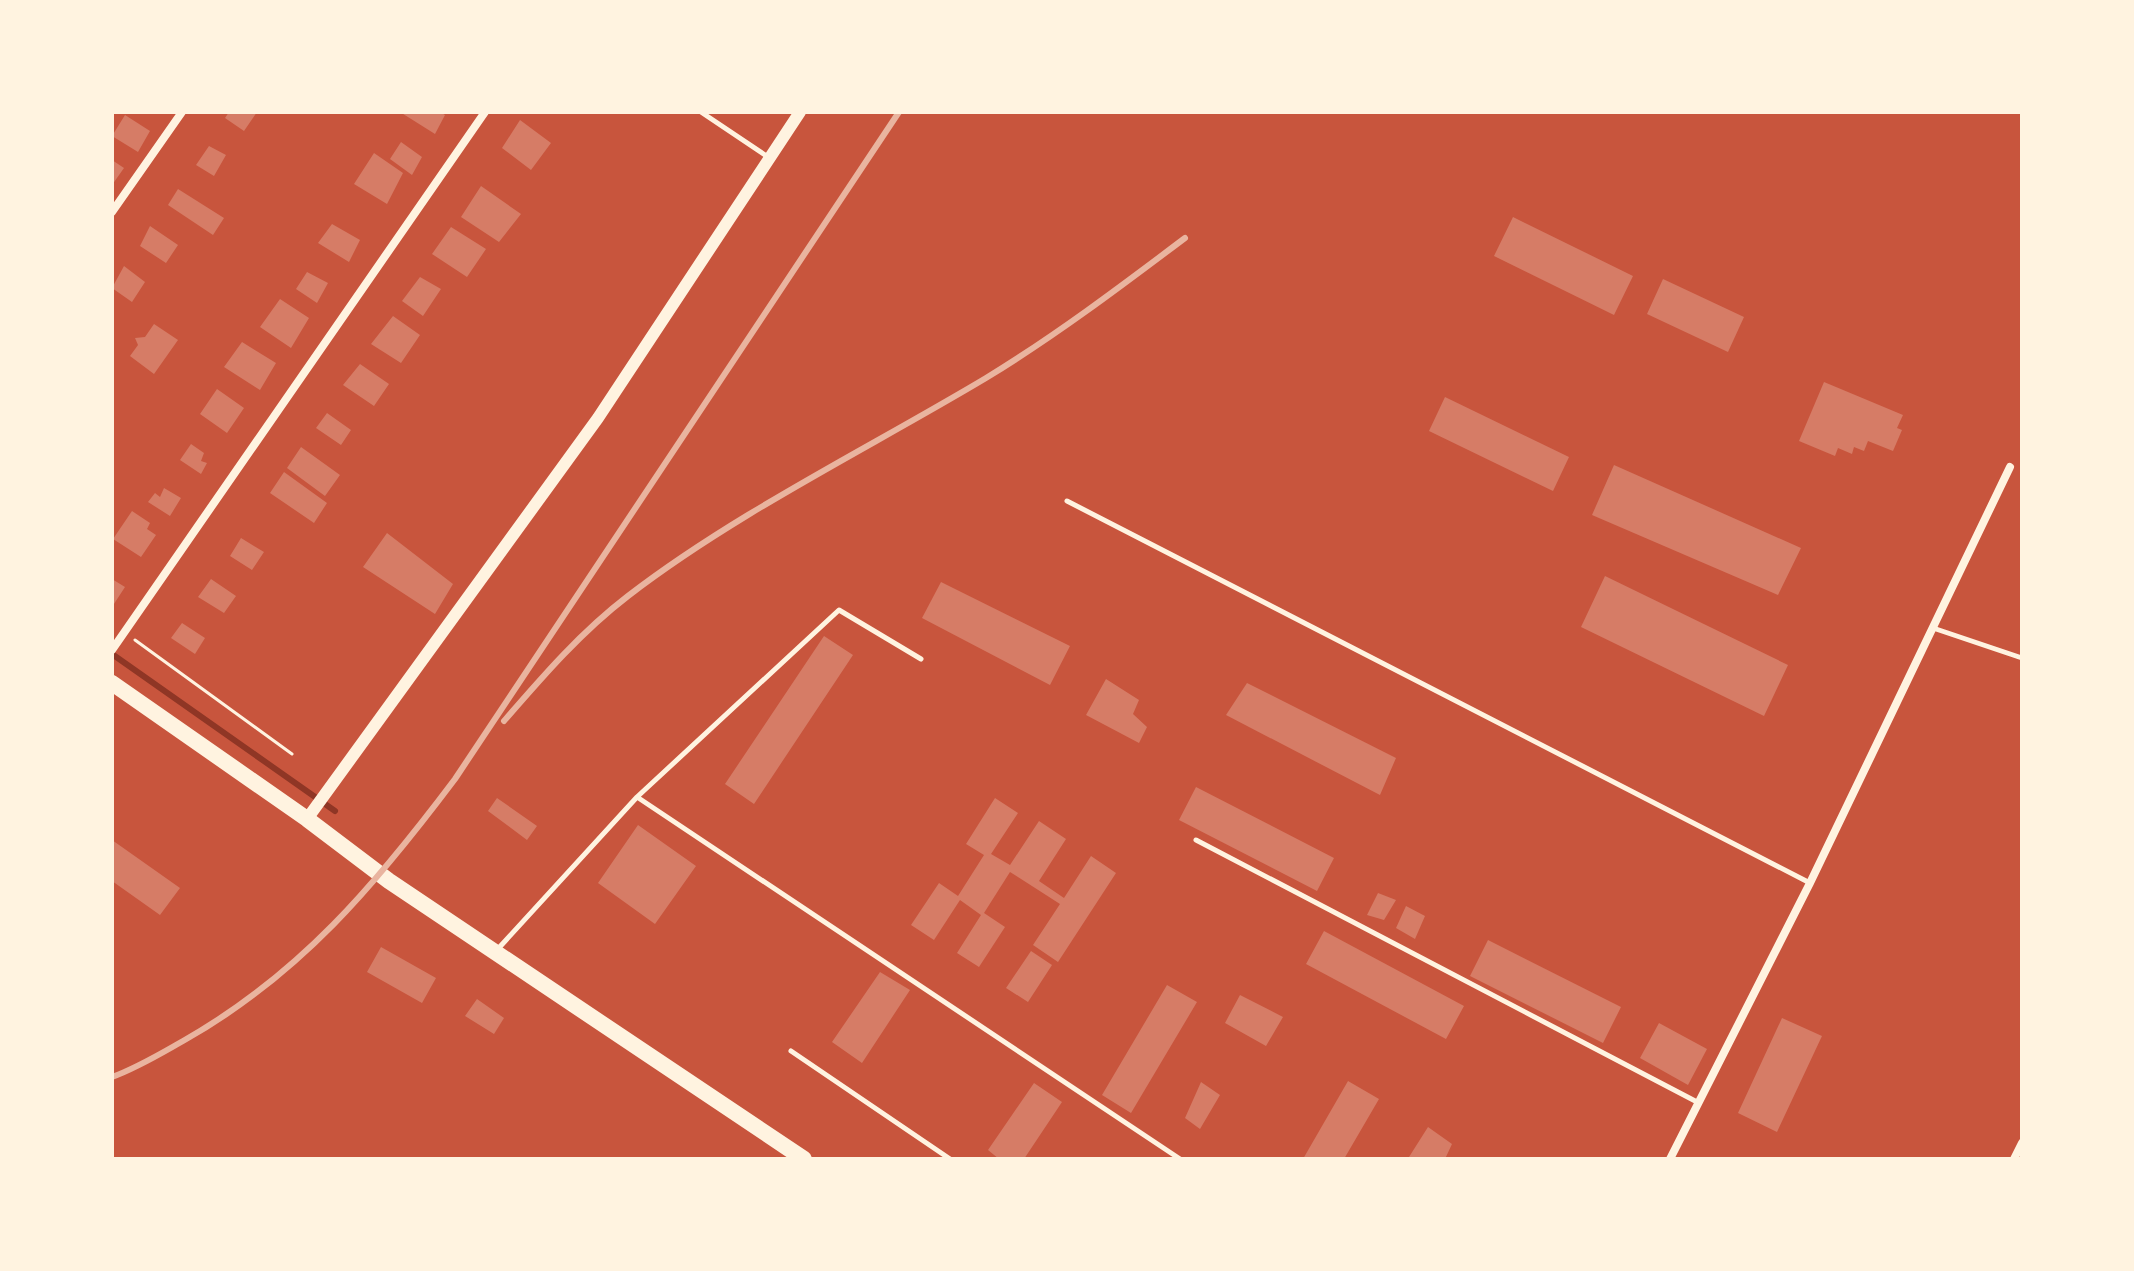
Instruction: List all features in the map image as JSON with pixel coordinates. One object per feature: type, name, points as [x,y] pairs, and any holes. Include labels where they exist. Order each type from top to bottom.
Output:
[{"type":"main road","points":[[112,683],[307,819],[389,881],[804,1159]]},
{"type":"street","points":[[112,212],[182,112]]},
{"type":"street","points":[[112,650],[485,112]]},
{"type":"street","points":[[307,819],[598,418],[800,112]]},
{"type":"street","points":[[1670,1159],[1810,883],[2010,467]]},
{"type":"street","points":[[2014,1159],[2022,1143]]},
{"type":"lane","points":[[701,112],[769,158]]},
{"type":"lane","points":[[1067,501],[1810,883]]},
{"type":"lane","points":[[496,951],[637,797],[839,610],[921,659]]},
{"type":"lane","points":[[1933,628],[2022,658]]},
{"type":"lane","points":[[637,797],[1180,1159]]},
{"type":"lane","points":[[1196,840],[1699,1103]]},
{"type":"lane","points":[[791,1051],[950,1159]]},
{"type":"path","points":[[124,633],[292,754]]},
{"type":"building","points":[[229,112],[257,112],[244,131],[225,118]]},
{"type":"building","points":[[400,112],[440,112],[445,115],[435,134]]},
{"type":"building","points":[[125,115],[150,131],[138,152],[112,136]]},
{"type":"building","points":[[520,120],[551,143],[531,170],[502,148]]},
{"type":"building","points":[[401,142],[422,157],[412,175],[390,159]]},
{"type":"building","points":[[209,146],[226,155],[214,176],[196,165]]},
{"type":"building","points":[[374,153],[403,173],[387,204],[354,184]]},
{"type":"building","points":[[112,160],[124,168],[112,185]]},
{"type":"building","points":[[481,186],[521,214],[499,242],[461,217]]},
{"type":"building","points":[[178,189],[224,218],[213,235],[168,205]]},
{"type":"building","points":[[1513,217],[1633,276],[1614,315],[1494,256]]},
{"type":"building","points":[[332,224],[360,240],[349,262],[318,243]]},
{"type":"building","points":[[150,226],[178,245],[166,263],[140,246]]},
{"type":"building","points":[[451,227],[486,249],[467,277],[432,254]]},
{"type":"building","points":[[124,266],[145,282],[132,302],[112,288]]},
{"type":"building","points":[[307,272],[328,283],[317,303],[296,289]]},
{"type":"building","points":[[420,277],[441,289],[423,316],[402,301]]},
{"type":"building","points":[[1663,279],[1744,317],[1728,352],[1647,314]]},
{"type":"building","points":[[280,299],[309,318],[291,348],[260,327]]},
{"type":"building","points":[[393,316],[420,335],[401,363],[371,344]]},
{"type":"building","points":[[154,324],[178,340],[154,374],[130,356],[138,345],[135,338],[145,337]]},
{"type":"building","points":[[242,342],[276,363],[260,390],[224,367]]},
{"type":"building","points":[[360,364],[389,384],[374,406],[343,385]]},
{"type":"building","points":[[1824,382],[1903,415],[1897,428],[1902,430],[1893,451],[1868,441],[1864,451],[1854,447],[1852,454],[1838,448],[1835,456],[1799,441]]},
{"type":"building","points":[[217,389],[244,408],[227,433],[200,414]]},
{"type":"building","points":[[1445,397],[1569,457],[1553,491],[1429,431]]},
{"type":"building","points":[[327,413],[351,430],[341,445],[316,428]]},
{"type":"building","points":[[191,444],[204,453],[201,461],[207,463],[201,474],[180,460]]},
{"type":"building","points":[[301,447],[340,475],[325,496],[287,468]]},
{"type":"building","points":[[1614,465],[1801,548],[1778,595],[1592,515]]},
{"type":"building","points":[[284,472],[327,503],[314,523],[270,493]]},
{"type":"building","points":[[164,488],[181,498],[170,516],[148,502],[155,493],[160,497]]},
{"type":"building","points":[[132,511],[150,523],[147,529],[156,535],[141,557],[113,539]]},
{"type":"building","points":[[387,533],[453,584],[435,614],[363,567]]},
{"type":"building","points":[[241,538],[264,552],[252,570],[230,556]]},
{"type":"building","points":[[1605,576],[1788,665],[1764,716],[1581,627]]},
{"type":"building","points":[[112,579],[125,587],[112,607]]},
{"type":"building","points":[[211,579],[236,596],[224,613],[198,597]]},
{"type":"building","points":[[941,582],[1070,646],[1050,685],[922,618]]},
{"type":"building","points":[[182,623],[205,638],[195,654],[171,638]]},
{"type":"building","points":[[824,636],[853,655],[754,804],[725,784]]},
{"type":"building","points":[[1106,679],[1139,700],[1133,714],[1147,727],[1139,743],[1086,715]]},
{"type":"building","points":[[1247,683],[1396,758],[1380,795],[1226,715]]},
{"type":"building","points":[[1196,787],[1334,858],[1317,891],[1179,820]]},
{"type":"building","points":[[497,798],[537,826],[527,840],[488,811]]},
{"type":"building","points":[[995,798],[1018,813],[991,854],[1010,865],[1039,821],[1066,839],[1039,881],[1064,898],[1091,856],[1116,873],[1058,962],[1033,945],[1060,904],[1010,872],[984,913],[1005,927],[979,967],[957,953],[981,915],[960,900],[934,940],[911,925],[939,883],[958,896],[984,855],[966,844]]},
{"type":"building","points":[[638,825],[696,866],[655,924],[598,883]]},
{"type":"building","points":[[112,840],[180,888],[160,915],[112,881]]},
{"type":"building","points":[[1378,893],[1396,900],[1384,920],[1367,915]]},
{"type":"building","points":[[1406,906],[1425,916],[1415,939],[1396,928]]},
{"type":"building","points":[[1324,931],[1464,1006],[1446,1039],[1306,964]]},
{"type":"building","points":[[1488,940],[1621,1007],[1603,1043],[1470,976]]},
{"type":"building","points":[[381,947],[436,978],[422,1003],[367,972]]},
{"type":"building","points":[[1031,951],[1052,965],[1028,1002],[1006,988]]},
{"type":"building","points":[[880,972],[910,990],[862,1063],[832,1042]]},
{"type":"building","points":[[1167,985],[1197,1002],[1131,1113],[1102,1095]]},
{"type":"building","points":[[1240,995],[1283,1017],[1266,1046],[1225,1023]]},
{"type":"building","points":[[477,999],[504,1018],[494,1034],[465,1016]]},
{"type":"building","points":[[1782,1018],[1822,1036],[1777,1132],[1738,1113]]},
{"type":"building","points":[[1659,1023],[1707,1049],[1688,1085],[1640,1058]]},
{"type":"building","points":[[1348,1081],[1379,1099],[1344,1159],[1303,1159]]},
{"type":"building","points":[[1201,1082],[1220,1095],[1200,1129],[1185,1118]]},
{"type":"building","points":[[1034,1083],[1062,1102],[1024,1159],[999,1159],[988,1150]]},
{"type":"building","points":[[1428,1127],[1452,1144],[1445,1159],[1409,1157]]},
{"type":"waterway","points":[[112,654],[335,811]]},
{"type":"railway","points":[[112,1077],[183,1041],[264,987],[333,925],[396,855],[455,779],[899,112]]},
{"type":"railway","points":[[504,721],[594,624],[670,566],[758,509],[1012,362],[1185,238]]}]
